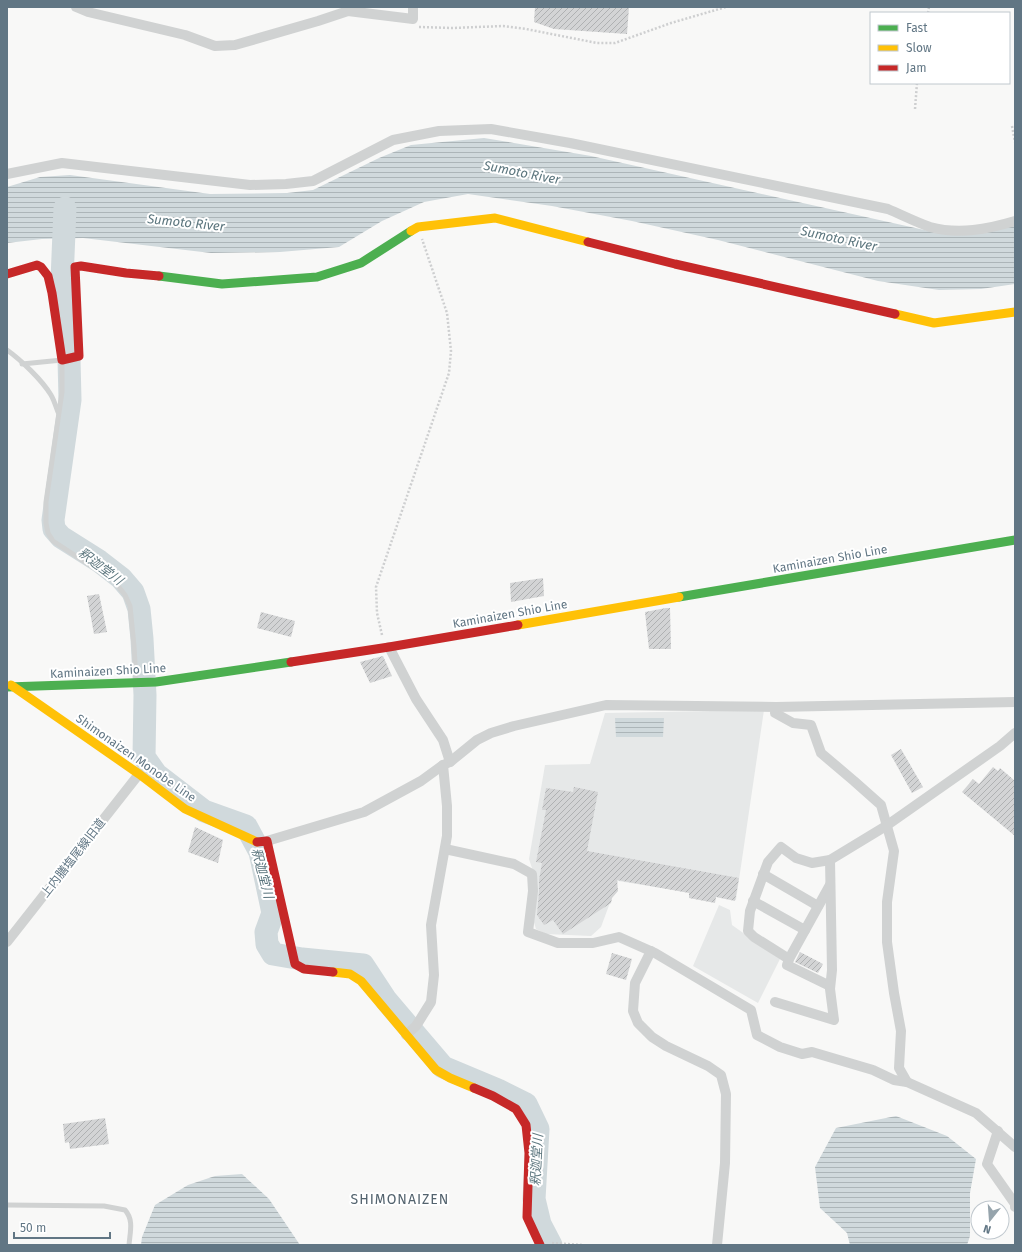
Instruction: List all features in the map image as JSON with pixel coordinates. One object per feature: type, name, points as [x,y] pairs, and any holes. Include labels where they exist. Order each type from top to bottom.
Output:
[{"type":"main road","points":[[7,274],[37,266],[41,267],[48,276],[62,360],[79,356],[75,267],[81,266],[126,274],[181,278],[222,284],[317,278],[361,263],[418,227],[496,218],[675,264],[934,323],[1015,312]]},
{"type":"main road","name":"Kaminaizen Shio Line","points":[[9,686],[156,682],[389,647],[1015,540]]},
{"type":"main road","name":"Shimonaizen Monobe Line","points":[[9,686],[139,774],[185,809],[259,841]]},
{"type":"main road","points":[[259,841],[295,964],[304,969],[350,974],[361,981],[410,1031],[436,1070],[450,1078],[493,1096],[516,1109],[526,1124],[529,1152],[527,1217],[539,1244]]},
{"type":"street","points":[[76,7],[88,12],[185,35],[215,46],[235,45],[348,11],[413,19],[413,7]]},
{"type":"street","points":[[7,174],[62,163],[244,185],[286,184],[313,181],[393,140],[439,131],[490,129],[570,143],[888,209],[931,227],[954,230],[975,230],[991,228],[1015,221]]},
{"type":"street","points":[[389,647],[416,699],[443,740],[446,764],[447,836],[431,925],[434,976],[431,1002],[410,1031]]},
{"type":"street","points":[[259,841],[364,812],[421,781],[477,740],[491,733],[514,726],[606,705],[776,707],[1015,702]]},
{"type":"street","points":[[776,707],[775,713],[793,723],[811,725],[821,754],[881,806],[894,851],[887,902],[887,942],[901,1031],[900,1068],[907,1082]]},
{"type":"street","points":[[789,958],[754,937],[748,931],[750,911],[763,874],[768,862],[781,847],[796,858],[812,863],[830,860],[886,826],[1015,734]]},
{"type":"street","name":"上内膳塩尾線旧道","points":[[7,942],[139,774]]},
{"type":"street","points":[[445,849],[514,864],[532,874],[533,890],[528,932],[558,943],[593,943],[619,937],[651,951],[751,1010],[757,1035],[780,1047],[802,1054],[812,1052],[873,1070],[894,1080],[907,1082],[976,1113],[1015,1147]]},
{"type":"street","points":[[775,1002],[834,1020],[830,986],[832,970],[830,860]]},
{"type":"street","points":[[763,874],[818,906]]},
{"type":"street","points":[[830,884],[789,958],[787,965],[830,986]]},
{"type":"street","points":[[753,901],[805,930]]},
{"type":"street","points":[[651,951],[635,983],[633,1011],[638,1023],[652,1037],[666,1046],[708,1066],[721,1075],[726,1094],[725,1163],[717,1245]]},
{"type":"street","points":[[998,1131],[987,1164],[1015,1204],[1015,1207]]},
{"type":"lane","points":[[7,350],[52,395],[58,413]]},
{"type":"lane","points":[[22,364],[62,360],[62,392],[46,502],[46,523],[48,533],[53,541],[114,582],[125,595],[130,606],[131,613],[137,683]]},
{"type":"lane","points":[[7,1205],[104,1206],[125,1210],[130,1215],[131,1224],[129,1245]]},
{"type":"path","points":[[413,19],[420,27],[452,28],[503,26],[597,43],[614,43],[726,7]]},
{"type":"path","points":[[915,109],[917,84]]},
{"type":"path","points":[[1012,126],[1015,142]]},
{"type":"path","points":[[389,647],[383,638],[377,613],[376,587],[449,373],[451,351],[447,313],[418,227]]},
{"type":"path","points":[[539,1244],[582,1245]]},
{"type":"shaded area","points":[[764,710],[736,900],[618,881],[601,927],[591,936],[546,934],[536,929],[531,913],[535,877],[529,859],[545,765],[590,764],[605,713]]},
{"type":"shaded area","points":[[719,905],[730,910],[732,925],[780,959],[758,1003],[693,966]]},
{"type":"water","name":"Sumoto River","points":[[484,138],[591,156],[929,231],[1015,225],[1015,284],[981,289],[939,290],[878,281],[718,240],[632,221],[552,206],[468,194],[424,202],[382,221],[339,247],[280,252],[211,253],[83,238],[42,239],[7,243],[7,187],[40,177],[70,175],[210,194],[287,193],[313,190],[379,158],[411,145]]},
{"type":"water","points":[[615,718],[664,718],[663,737],[616,737]]},
{"type":"water","points":[[896,1116],[947,1136],[976,1159],[970,1193],[970,1236],[967,1245],[850,1245],[847,1233],[820,1208],[815,1167],[836,1128]]},
{"type":"water","points":[[242,1174],[269,1199],[300,1245],[141,1245],[142,1237],[155,1205],[188,1185],[215,1176]]},
{"type":"building","points":[[535,7],[629,7],[627,34],[554,29],[534,22]]},
{"type":"building","points":[[543,578],[544,596],[511,602],[510,583]]},
{"type":"building","points":[[99,594],[107,632],[94,634],[87,596]]},
{"type":"building","points":[[670,608],[671,649],[649,649],[645,612]]},
{"type":"building","points":[[261,612],[295,621],[291,637],[257,628]]},
{"type":"building","points":[[383,656],[392,676],[370,683],[360,662]]},
{"type":"building","points":[[901,749],[923,787],[912,793],[891,755]]},
{"type":"building","points":[[993,767],[998,771],[1000,768],[1015,781],[1015,836],[962,792],[973,779],[979,784]]},
{"type":"building","points":[[574,787],[598,792],[587,851],[739,878],[735,901],[716,897],[715,903],[689,898],[689,893],[617,880],[618,891],[612,898],[611,903],[563,934],[553,920],[544,925],[537,915],[539,880],[542,863],[536,862],[546,810],[542,810],[546,788],[573,792]]},
{"type":"building","points":[[195,827],[223,840],[218,863],[188,852]]},
{"type":"building","points":[[800,952],[823,964],[818,973],[795,962]]},
{"type":"building","points":[[612,953],[632,959],[626,980],[606,974]]},
{"type":"building","points":[[105,1118],[109,1144],[70,1149],[69,1142],[65,1143],[63,1124]]},
{"type":"waterway","name":"釈迦堂川","points":[[65,208],[62,280],[67,341]]},
{"type":"waterway","name":"釈迦堂川","points":[[69,359],[70,400],[53,520],[54,529],[61,537],[99,561],[121,578],[133,592],[139,609],[142,639],[145,695],[144,757],[156,774],[204,811],[246,826],[260,852],[273,913],[266,932],[267,944],[273,954],[302,959],[363,965],[386,1000],[443,1067],[498,1090],[526,1104],[538,1129],[534,1199],[540,1224],[551,1245]]},
{"type":"traffic: fast","points":[[159,276],[222,284],[317,277],[361,263],[411,231]]},
{"type":"traffic: fast","points":[[679,597],[1015,540]]},
{"type":"traffic: fast","points":[[7,687],[156,682],[291,662]]},
{"type":"traffic: slow","points":[[411,231],[418,227],[495,218],[588,242]]},
{"type":"traffic: slow","points":[[895,314],[934,323],[1015,312]]},
{"type":"traffic: slow","points":[[518,625],[679,597]]},
{"type":"traffic: slow","points":[[11,685],[139,774],[185,809],[257,842]]},
{"type":"traffic: slow","points":[[333,972],[350,974],[361,981],[436,1070],[450,1078],[474,1088]]},
{"type":"traffic: jam","points":[[588,242],[675,264],[895,314]]},
{"type":"traffic: jam","points":[[7,274],[37,265],[41,267],[48,276],[62,360],[79,356],[75,267],[81,266],[126,273],[159,276]]},
{"type":"traffic: jam","points":[[291,662],[518,625]]},
{"type":"traffic: jam","points":[[257,842],[267,841],[295,964],[304,969],[333,972]]},
{"type":"traffic: jam","points":[[474,1088],[493,1096],[516,1109],[526,1125],[529,1153],[527,1217],[540,1245]]},
{"type":"district","name":"SHIMONAIZEN","points":[[400,1199]]}]
